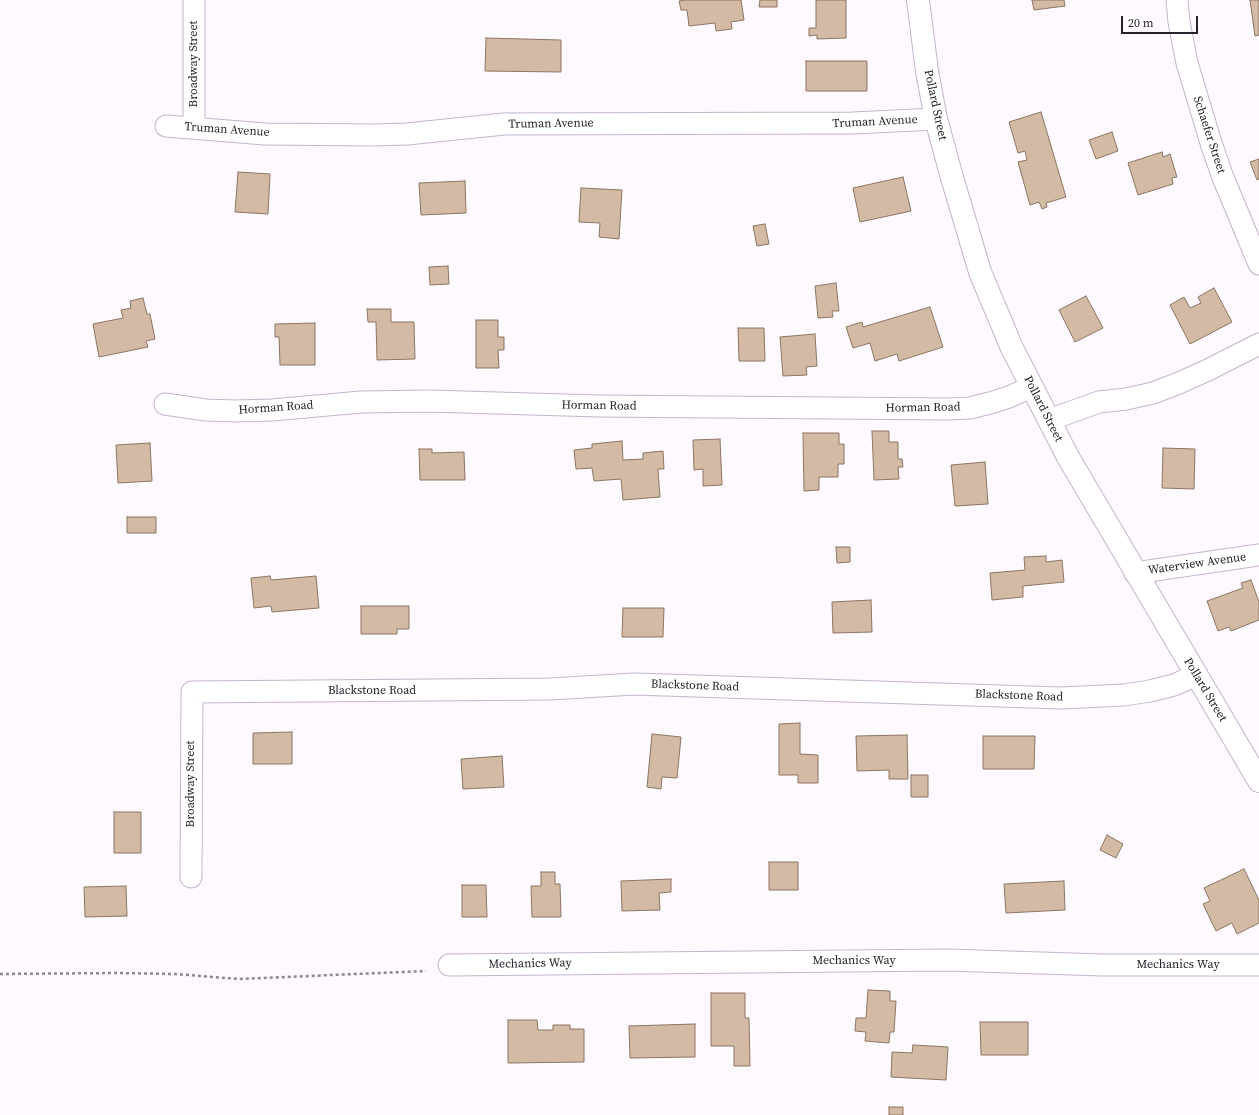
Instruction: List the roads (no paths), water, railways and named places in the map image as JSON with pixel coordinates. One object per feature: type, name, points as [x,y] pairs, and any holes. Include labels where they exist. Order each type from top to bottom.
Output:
[{"type":"street","name":"Broadway Street","points":[[194,0],[194,128]]},
{"type":"street","name":"Pollard Street","points":[[918,0],[927,71],[936,119],[980,272],[1012,348],[1068,457],[1259,781]]},
{"type":"street","name":"Schaefer Street","points":[[1176,0],[1187,63],[1211,143],[1222,175],[1259,264]]},
{"type":"street","name":"Truman Avenue","points":[[166,126],[265,134],[373,135],[407,134],[504,124],[846,124],[936,119]]},
{"type":"street","points":[[1049,420],[1099,402],[1126,399],[1160,390],[1208,370],[1259,344]]},
{"type":"street","name":"Horman Road","points":[[165,404],[206,410],[235,411],[272,410],[361,402],[430,401],[598,406],[949,409],[970,408],[990,403],[1009,397],[1031,386]]},
{"type":"street","name":"Waterview Avenue","points":[[1135,573],[1259,555]]},
{"type":"street","name":"Blackstone Road","points":[[192,692],[550,689],[634,684],[1061,698],[1124,695],[1150,691],[1174,685],[1196,676]]},
{"type":"street","name":"Broadway Street","points":[[191,877],[192,692]]},
{"type":"street","name":"Mechanics Way","points":[[449,965],[946,960],[1103,965],[1259,965]]}]
